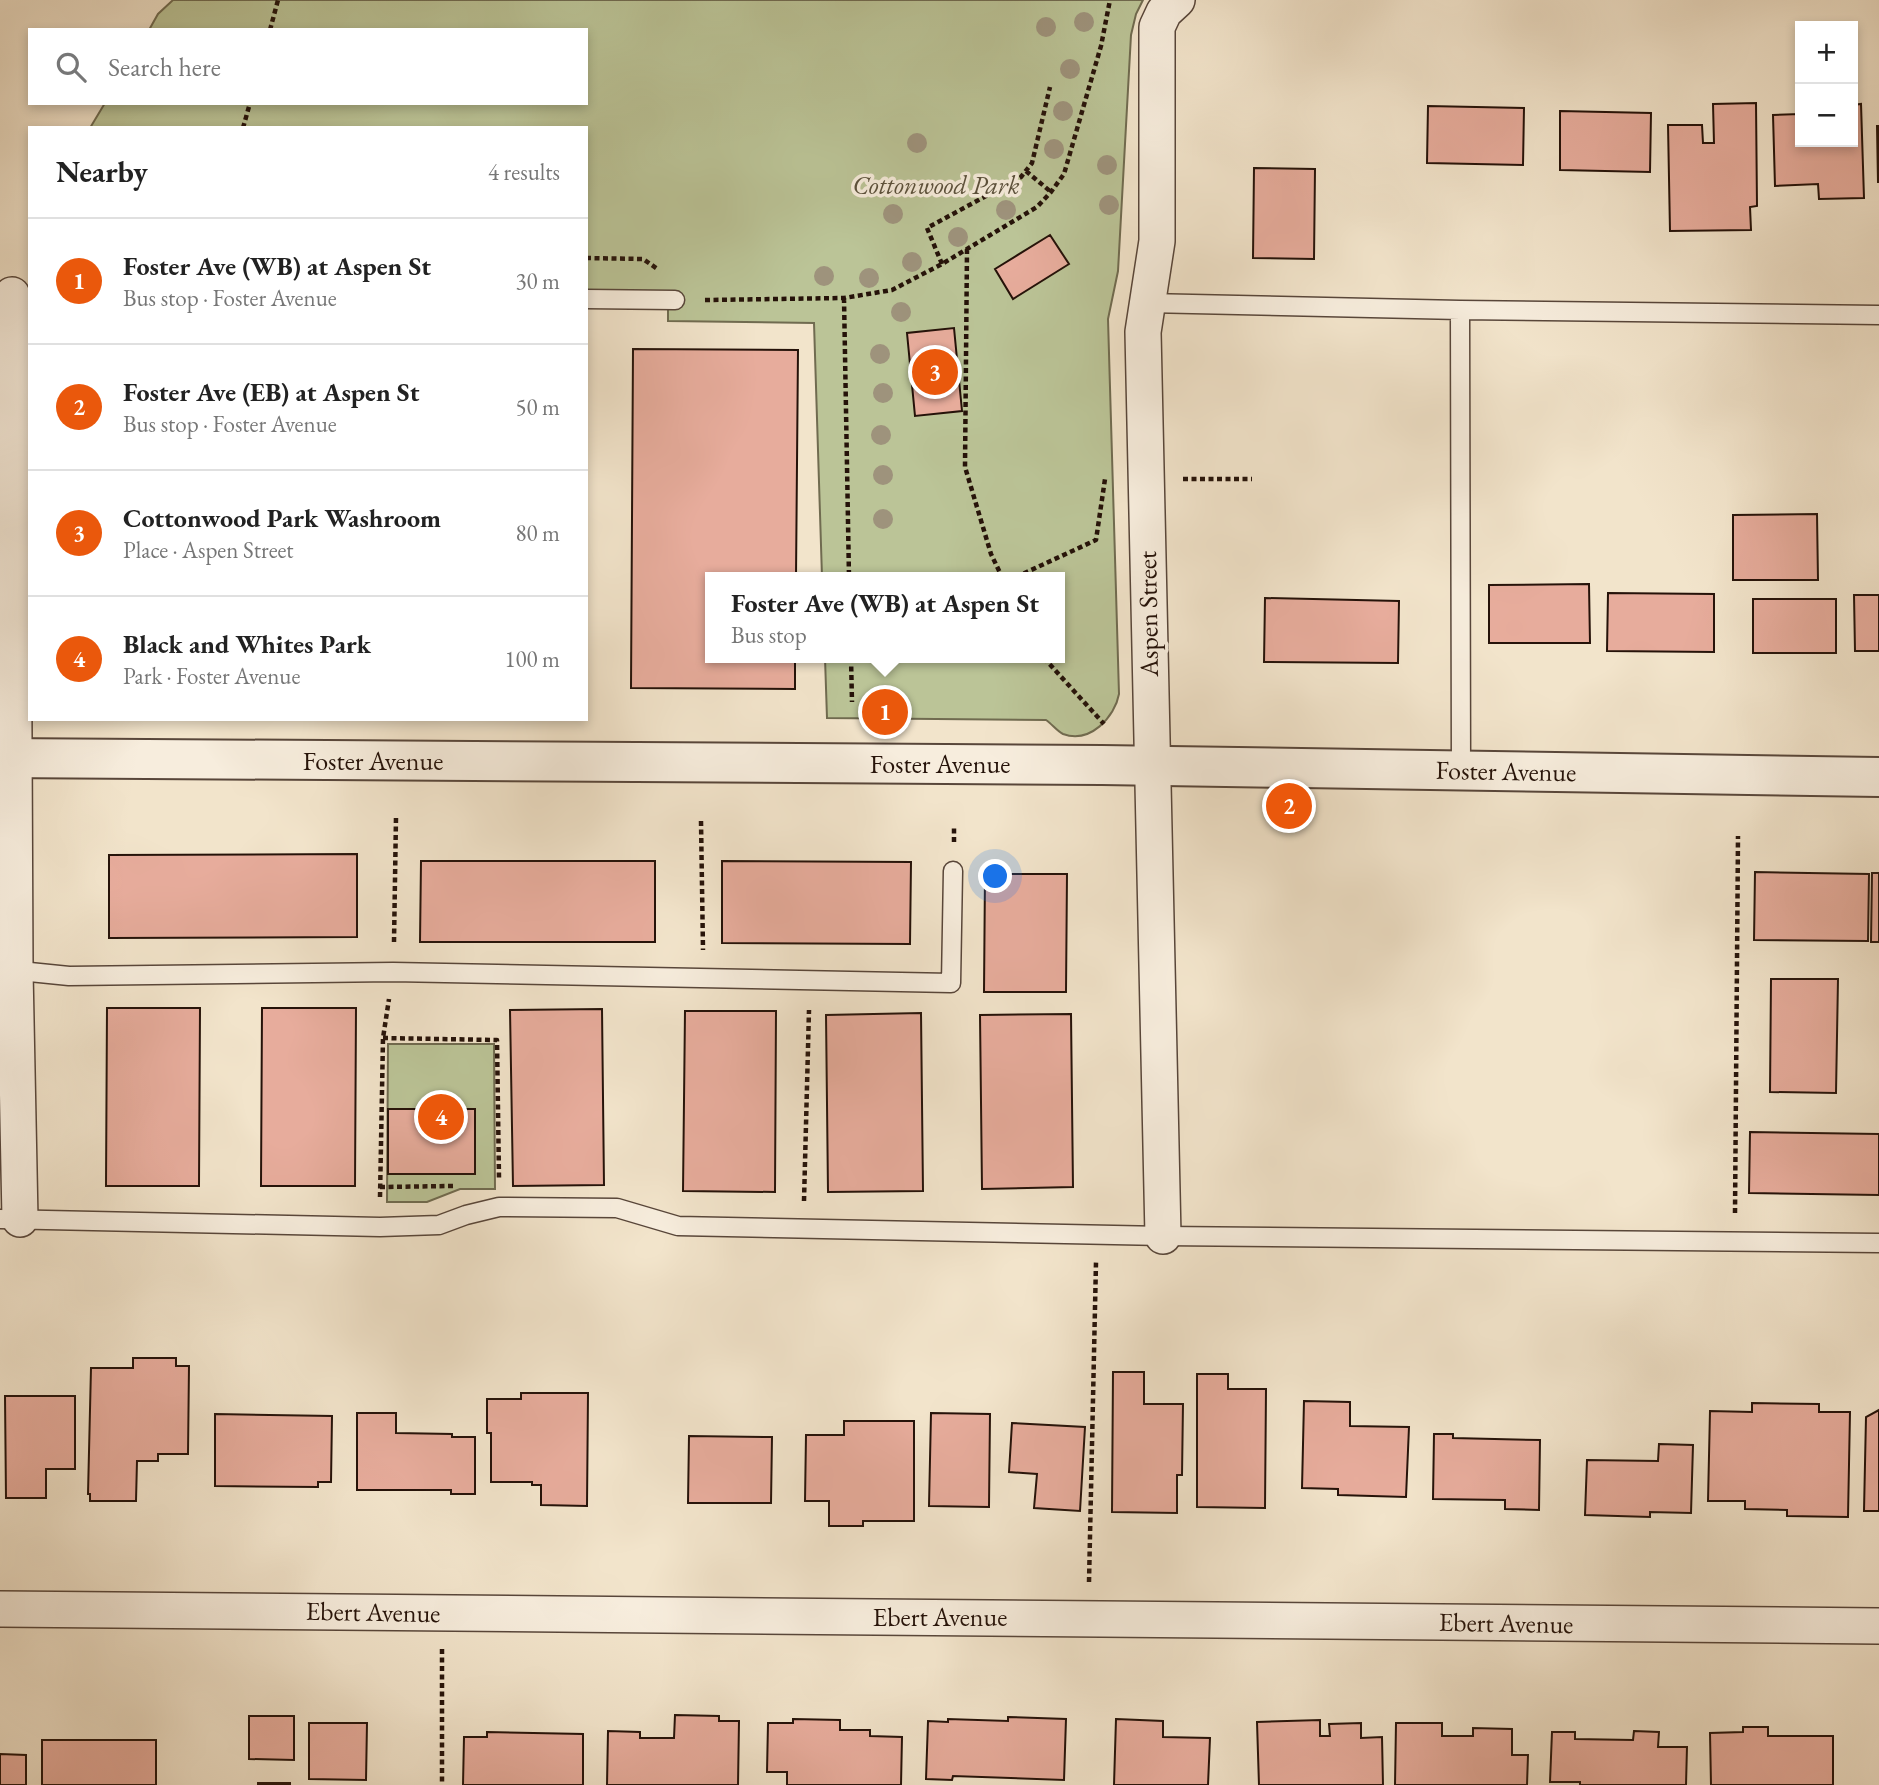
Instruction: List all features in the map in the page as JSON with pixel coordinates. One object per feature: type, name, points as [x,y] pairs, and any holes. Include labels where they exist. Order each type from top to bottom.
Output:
[{"type":"street","name":"Aspen Street","points":[[1163,1236],[1143,332],[1157,241],[1157,27],[1164,12],[1177,0]]},
{"type":"street","points":[[10,1219],[7,758],[14,295]]},
{"type":"street","name":"Foster Avenue","points":[[7,758],[1151,767],[1879,777]]},
{"type":"street","name":"Ebert Avenue","points":[[0,1609],[1879,1626]]},
{"type":"lane","points":[[588,299],[676,300]]},
{"type":"lane","points":[[1147,303],[1879,315]]},
{"type":"lane","points":[[1460,310],[1461,771]]},
{"type":"lane","points":[[8,970],[69,976],[393,972],[951,983],[953,871]]},
{"type":"lane","points":[[10,1219],[380,1227],[439,1225],[499,1207],[617,1208],[678,1226],[1163,1236],[1879,1243]]},
{"type":"path","points":[[271,28],[278,0]]},
{"type":"path","points":[[676,300],[844,298],[892,290],[942,264],[1037,207],[1064,174],[1101,46],[1110,0]]},
{"type":"path","points":[[942,264],[928,228],[1021,177],[1032,163],[1050,88]]},
{"type":"path","points":[[244,126],[249,105]]},
{"type":"path","points":[[1026,171],[1051,192]]},
{"type":"path","points":[[967,248],[965,467],[991,554],[1000,572]]},
{"type":"path","points":[[844,298],[849,572]]},
{"type":"path","points":[[1027,572],[1096,540],[1105,478]]},
{"type":"path","points":[[1171,478],[1252,478]]},
{"type":"path","points":[[851,663],[852,702]]},
{"type":"path","points":[[1049,663],[1104,724]]},
{"type":"path","points":[[885,712],[886,697]]},
{"type":"path","points":[[380,1227],[383,1038],[393,972],[396,817]]},
{"type":"path","points":[[701,821],[703,978]]},
{"type":"path","points":[[1734,1242],[1738,836]]},
{"type":"path","points":[[803,1229],[810,981]]},
{"type":"path","points":[[383,1038],[497,1040],[499,1207]]},
{"type":"path","points":[[380,1187],[459,1186]]},
{"type":"path","points":[[1089,1583],[1096,1250]]},
{"type":"path","points":[[442,1613],[442,1785]]},
{"type":"green space","name":"Cottonwood Park","points":[[173,0],[1143,0],[1131,35],[1118,271],[1108,319],[1119,694],[1107,719],[1092,732],[1073,736],[1061,733],[1046,720],[827,718],[825,663],[1065,663],[1065,572],[822,572],[814,323],[668,321],[668,301],[588,299],[588,126],[91,126],[104,105],[588,105],[588,28],[150,28],[158,14]]},
{"type":"green space","points":[[388,1044],[494,1044],[495,1189],[460,1189],[427,1202],[387,1202]]},
{"type":"building","points":[[1756,103],[1757,206],[1750,207],[1751,230],[1670,231],[1668,125],[1702,125],[1703,143],[1714,143],[1713,104]]},
{"type":"building","points":[[1858,104],[1861,104],[1864,198],[1819,199],[1818,184],[1775,186],[1773,115],[1795,114],[1795,147],[1858,147]]},
{"type":"building","points":[[1428,106],[1524,108],[1523,165],[1427,163]]},
{"type":"building","points":[[1560,111],[1651,113],[1650,172],[1560,170]]},
{"type":"building","points":[[1879,126],[1879,182],[1878,182]]},
{"type":"building","points":[[1254,168],[1315,169],[1314,259],[1253,258]]},
{"type":"building","points":[[1050,235],[1069,264],[1013,299],[995,269]]},
{"type":"building","points":[[954,328],[962,411],[915,416],[907,333]]},
{"type":"building","points":[[633,349],[798,350],[796,572],[705,572],[705,663],[795,663],[795,689],[631,688]]},
{"type":"building","points":[[1817,514],[1818,580],[1733,580],[1733,515]]},
{"type":"building","points":[[1589,584],[1590,643],[1489,643],[1489,585]]},
{"type":"building","points":[[1608,593],[1714,594],[1714,652],[1607,651]]},
{"type":"building","points":[[1854,595],[1879,595],[1879,651],[1855,651]]},
{"type":"building","points":[[1265,598],[1399,601],[1398,663],[1264,662]]},
{"type":"building","points":[[1753,599],[1836,599],[1836,653],[1753,653]]},
{"type":"building","points":[[357,854],[357,937],[109,938],[109,855]]},
{"type":"building","points":[[421,861],[655,861],[655,942],[420,942]]},
{"type":"building","points":[[722,861],[911,862],[910,944],[722,943]]},
{"type":"building","points":[[1755,872],[1869,874],[1868,941],[1754,940]]},
{"type":"building","points":[[1872,873],[1879,873],[1879,942],[1871,942]]},
{"type":"building","points":[[985,874],[1067,874],[1066,992],[984,992]]},
{"type":"building","points":[[1771,979],[1838,979],[1836,1093],[1770,1092]]},
{"type":"building","points":[[107,1008],[200,1008],[199,1186],[106,1186]]},
{"type":"building","points":[[262,1008],[356,1008],[355,1186],[261,1186]]},
{"type":"building","points":[[602,1009],[604,1185],[513,1186],[510,1010]]},
{"type":"building","points":[[685,1011],[776,1011],[775,1192],[683,1191]]},
{"type":"building","points":[[921,1013],[923,1191],[828,1192],[826,1015]]},
{"type":"building","points":[[1071,1014],[1073,1187],[982,1189],[980,1015]]},
{"type":"building","points":[[388,1109],[475,1109],[475,1174],[388,1174]]},
{"type":"building","points":[[1750,1132],[1879,1134],[1879,1195],[1749,1193]]},
{"type":"building","points":[[133,1358],[176,1358],[176,1366],[189,1366],[188,1454],[158,1454],[158,1461],[137,1461],[136,1501],[90,1501],[91,1368],[133,1368]]},
{"type":"building","points":[[1113,1372],[1144,1372],[1144,1404],[1183,1404],[1182,1475],[1177,1475],[1177,1513],[1112,1512]]},
{"type":"building","points":[[1197,1374],[1228,1374],[1228,1389],[1266,1389],[1265,1508],[1197,1507]]},
{"type":"building","points":[[521,1393],[588,1393],[587,1506],[541,1505],[541,1485],[532,1485],[532,1482],[491,1482],[491,1433],[487,1433],[487,1399],[521,1399]]},
{"type":"building","points":[[5,1396],[75,1396],[75,1469],[46,1469],[46,1498],[6,1498]]},
{"type":"building","points":[[1304,1401],[1350,1402],[1350,1426],[1409,1427],[1406,1497],[1338,1495],[1338,1489],[1302,1488]]},
{"type":"building","points":[[1752,1403],[1819,1404],[1819,1412],[1850,1412],[1848,1517],[1787,1516],[1787,1510],[1745,1509],[1745,1501],[1708,1501],[1710,1411],[1752,1412]]},
{"type":"building","points":[[1879,1410],[1879,1511],[1864,1511],[1866,1417]]},
{"type":"building","points":[[357,1413],[396,1413],[396,1433],[475,1437],[475,1494],[451,1494],[451,1490],[357,1490]]},
{"type":"building","points":[[931,1413],[990,1414],[989,1507],[929,1506]]},
{"type":"building","points":[[215,1414],[332,1416],[331,1482],[318,1482],[318,1487],[215,1486]]},
{"type":"building","points":[[844,1421],[914,1421],[914,1521],[863,1521],[863,1526],[829,1526],[829,1501],[805,1501],[806,1435],[844,1435]]},
{"type":"building","points":[[1012,1423],[1085,1427],[1080,1511],[1034,1508],[1037,1474],[1009,1472]]},
{"type":"building","points":[[1434,1434],[1453,1434],[1453,1438],[1540,1440],[1539,1510],[1505,1509],[1505,1500],[1433,1499]]},
{"type":"building","points":[[689,1436],[772,1437],[771,1503],[688,1503]]},
{"type":"building","points":[[1659,1444],[1693,1445],[1691,1513],[1650,1512],[1650,1517],[1585,1515],[1587,1460],[1658,1461]]},
{"type":"building","points":[[675,1715],[719,1716],[719,1721],[739,1721],[738,1785],[607,1785],[608,1731],[640,1732],[640,1738],[674,1738]]},
{"type":"building","points":[[249,1716],[294,1716],[294,1760],[249,1759]]},
{"type":"building","points":[[1008,1717],[1066,1719],[1064,1780],[953,1776],[952,1780],[926,1779],[928,1721],[1008,1721]]},
{"type":"building","points":[[793,1719],[840,1720],[840,1730],[870,1730],[870,1736],[902,1737],[901,1785],[787,1785],[787,1772],[767,1772],[768,1723],[793,1723]]},
{"type":"building","points":[[1116,1719],[1163,1721],[1163,1737],[1210,1738],[1208,1785],[1114,1785]]},
{"type":"building","points":[[1320,1720],[1320,1736],[1330,1736],[1329,1724],[1361,1723],[1361,1738],[1382,1737],[1383,1785],[1259,1785],[1257,1722]]},
{"type":"building","points":[[309,1723],[367,1723],[366,1780],[309,1779]]},
{"type":"building","points":[[1396,1723],[1442,1723],[1442,1736],[1473,1736],[1473,1728],[1512,1729],[1512,1755],[1528,1755],[1527,1785],[1395,1785]]},
{"type":"building","points":[[1743,1727],[1768,1727],[1768,1736],[1833,1736],[1833,1785],[1711,1785],[1710,1733],[1743,1732]]},
{"type":"building","points":[[1634,1731],[1659,1732],[1658,1747],[1687,1747],[1686,1785],[1580,1785],[1580,1782],[1550,1782],[1552,1732],[1575,1732],[1575,1739],[1633,1740]]},
{"type":"building","points":[[487,1732],[583,1734],[583,1785],[463,1785],[464,1737],[487,1737]]},
{"type":"building","points":[[42,1740],[156,1740],[156,1785],[42,1785]]},
{"type":"building","points":[[0,1754],[26,1755],[26,1785],[0,1785]]},
{"type":"building","points":[[290,1783],[290,1785],[258,1785]]},
{"type":"place","name":"Cottonwood Park Washroom","points":[[935,372]]},
{"type":"place","name":"Foster Ave (WB) at Aspen St","points":[[885,712]]},
{"type":"place","name":"Foster Ave (EB) at Aspen St","points":[[1289,806]]},
{"type":"place","name":"Black and Whites Park","points":[[441,1117]]}]
